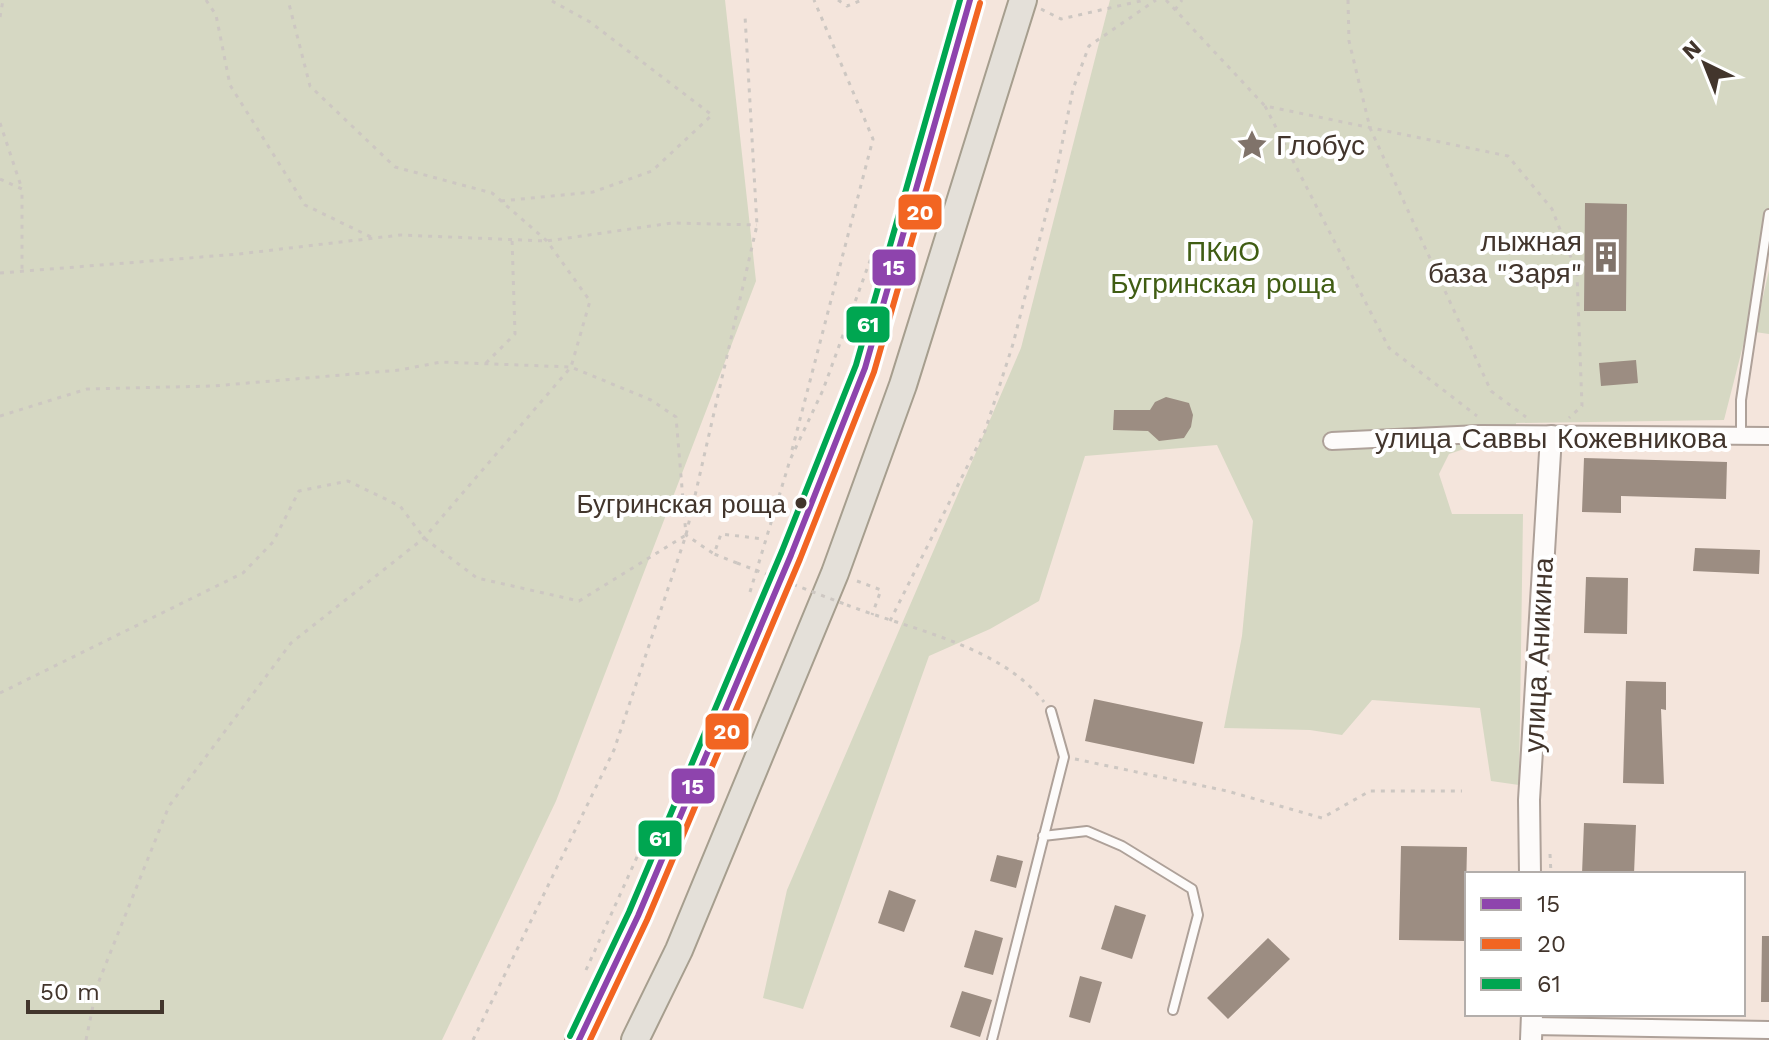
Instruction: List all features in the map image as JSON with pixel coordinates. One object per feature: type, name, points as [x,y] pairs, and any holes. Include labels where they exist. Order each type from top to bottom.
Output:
[{"type":"main road","points":[[579,1040],[644,902],[791,555],[865,368],[970,0]]},
{"type":"main road","points":[[635,1040],[679,950],[835,573],[903,385],[1030,3]]},
{"type":"street","name":"улица Саввы Кожевникова","points":[[1332,441],[1479,434],[1769,436]]},
{"type":"street","name":"улица Аникина","points":[[1530,872],[1529,800],[1551,436]]},
{"type":"street","points":[[1531,1027],[1769,1030]]},
{"type":"lane","points":[[1741,437],[1741,400],[1769,214]]},
{"type":"lane","points":[[992,1040],[1064,757],[1051,711]]},
{"type":"lane","points":[[1043,836],[1087,831],[1122,846],[1192,889],[1198,915],[1173,1010]]},
{"type":"path","points":[[0,17],[3,0]]},
{"type":"path","points":[[206,0],[216,15],[230,85],[305,205],[373,238]]},
{"type":"path","points":[[86,1040],[97,986],[169,806],[291,643],[424,538],[571,367],[590,301],[547,241],[492,193],[395,167],[310,86],[288,0]]},
{"type":"path","points":[[501,201],[593,192],[652,171],[712,115],[590,22],[550,0]]},
{"type":"path","points":[[748,600],[790,460],[873,139],[814,0]]},
{"type":"path","points":[[838,0],[847,6],[862,0]]},
{"type":"path","points":[[1030,3],[1061,19],[1145,0]]},
{"type":"path","points":[[890,621],[985,431],[1013,344],[1052,194],[1073,89],[1089,46],[1156,0]]},
{"type":"path","points":[[1166,0],[1265,106],[1389,348],[1477,414],[1479,434]]},
{"type":"path","points":[[1175,10],[1182,0]]},
{"type":"path","points":[[1265,106],[1370,128],[1508,156],[1552,209],[1577,273],[1582,406],[1551,436],[1491,391],[1370,128],[1349,41],[1348,0]]},
{"type":"path","points":[[473,1040],[614,750],[686,535],[757,225],[745,16]]},
{"type":"path","points":[[0,123],[22,189],[22,271]]},
{"type":"path","points":[[0,179],[22,189]]},
{"type":"path","points":[[0,273],[239,254],[400,235],[547,241],[672,223],[757,225]]},
{"type":"path","points":[[790,460],[823,390],[880,234]]},
{"type":"path","points":[[486,363],[515,334],[512,239]]},
{"type":"path","points":[[0,416],[87,389],[213,386],[400,370],[441,362],[571,367],[651,400],[676,417],[686,535]]},
{"type":"path","points":[[0,693],[243,573],[273,542],[299,491],[348,481],[400,506],[424,538],[477,578],[579,601],[686,535]]},
{"type":"path","points":[[714,554],[721,534],[765,539]]},
{"type":"path","points":[[686,535],[714,554],[872,615],[990,656],[1030,683],[1051,711]]},
{"type":"path","points":[[835,573],[881,590],[872,615]]},
{"type":"path","points":[[1064,757],[1227,791],[1322,818],[1370,791],[1462,791]]},
{"type":"path","points":[[580,984],[644,842]]},
{"type":"green space","name":"Бугринская роща","points":[[0,0],[725,0],[756,281],[556,801],[442,1040],[0,1040]]},
{"type":"green space","name":"ПКиО Бугринская роща","points":[[1110,0],[1769,0],[1769,244],[1724,420],[1516,423],[1517,451],[1464,449],[1449,454],[1439,474],[1452,514],[1523,514],[1519,785],[1491,781],[1480,708],[1372,700],[1342,735],[1310,730],[1224,728],[1242,636],[1253,521],[1217,445],[1085,456],[1039,601],[990,629],[929,656],[803,1009],[763,998],[787,890],[1021,348]]},
{"type":"green space","points":[[1769,270],[1769,334],[1755,332]]},
{"type":"building","name":"лыжная база \"Заря\"","points":[[1585,203],[1627,204],[1626,311],[1584,311]]},
{"type":"building","points":[[1636,360],[1638,383],[1601,386],[1599,363]]},
{"type":"building","points":[[1166,397],[1189,403],[1193,415],[1191,427],[1184,438],[1159,441],[1148,431],[1113,430],[1114,410],[1150,410],[1155,402]]},
{"type":"building","points":[[1584,458],[1727,462],[1726,499],[1621,496],[1621,513],[1582,512]]},
{"type":"building","points":[[1695,548],[1760,550],[1759,574],[1693,571]]},
{"type":"building","points":[[1586,577],[1628,578],[1627,634],[1584,633]]},
{"type":"building","points":[[1626,681],[1666,682],[1666,710],[1661,709],[1664,784],[1623,783]]},
{"type":"building","points":[[1094,699],[1203,722],[1194,764],[1085,741]]},
{"type":"building","points":[[1584,823],[1636,825],[1634,872],[1582,872]]},
{"type":"building","points":[[1401,846],[1467,847],[1465,941],[1399,940]]},
{"type":"building","points":[[997,855],[1023,861],[1016,888],[990,881]]},
{"type":"building","points":[[889,890],[916,900],[904,932],[878,923]]},
{"type":"building","points":[[1115,905],[1146,915],[1132,959],[1101,949]]},
{"type":"building","points":[[975,930],[1003,938],[993,975],[964,967]]},
{"type":"building","points":[[1762,936],[1769,936],[1769,1002],[1761,1002]]},
{"type":"building","points":[[1268,938],[1290,959],[1228,1019],[1207,998]]},
{"type":"building","points":[[1080,976],[1102,982],[1090,1023],[1069,1017]]},
{"type":"building","points":[[962,991],[992,1000],[980,1037],[950,1027]]},
{"type":"transit line","name":"61","points":[[570,1036],[629,912],[782,551],[856,365],[960,0]]},
{"type":"transit line","name":"15","points":[[579,1040],[638,916],[791,555],[865,368],[970,0]]},
{"type":"transit line","name":"20","points":[[590,1040],[647,920],[800,559],[874,372],[980,3]]},
{"type":"place","name":"Глобус","points":[[1252,145]]},
{"type":"place","name":"лыжная база \"Заря\"","points":[[1606,257]]},
{"type":"place","name":"Бугринская роща","points":[[801,503]]}]
